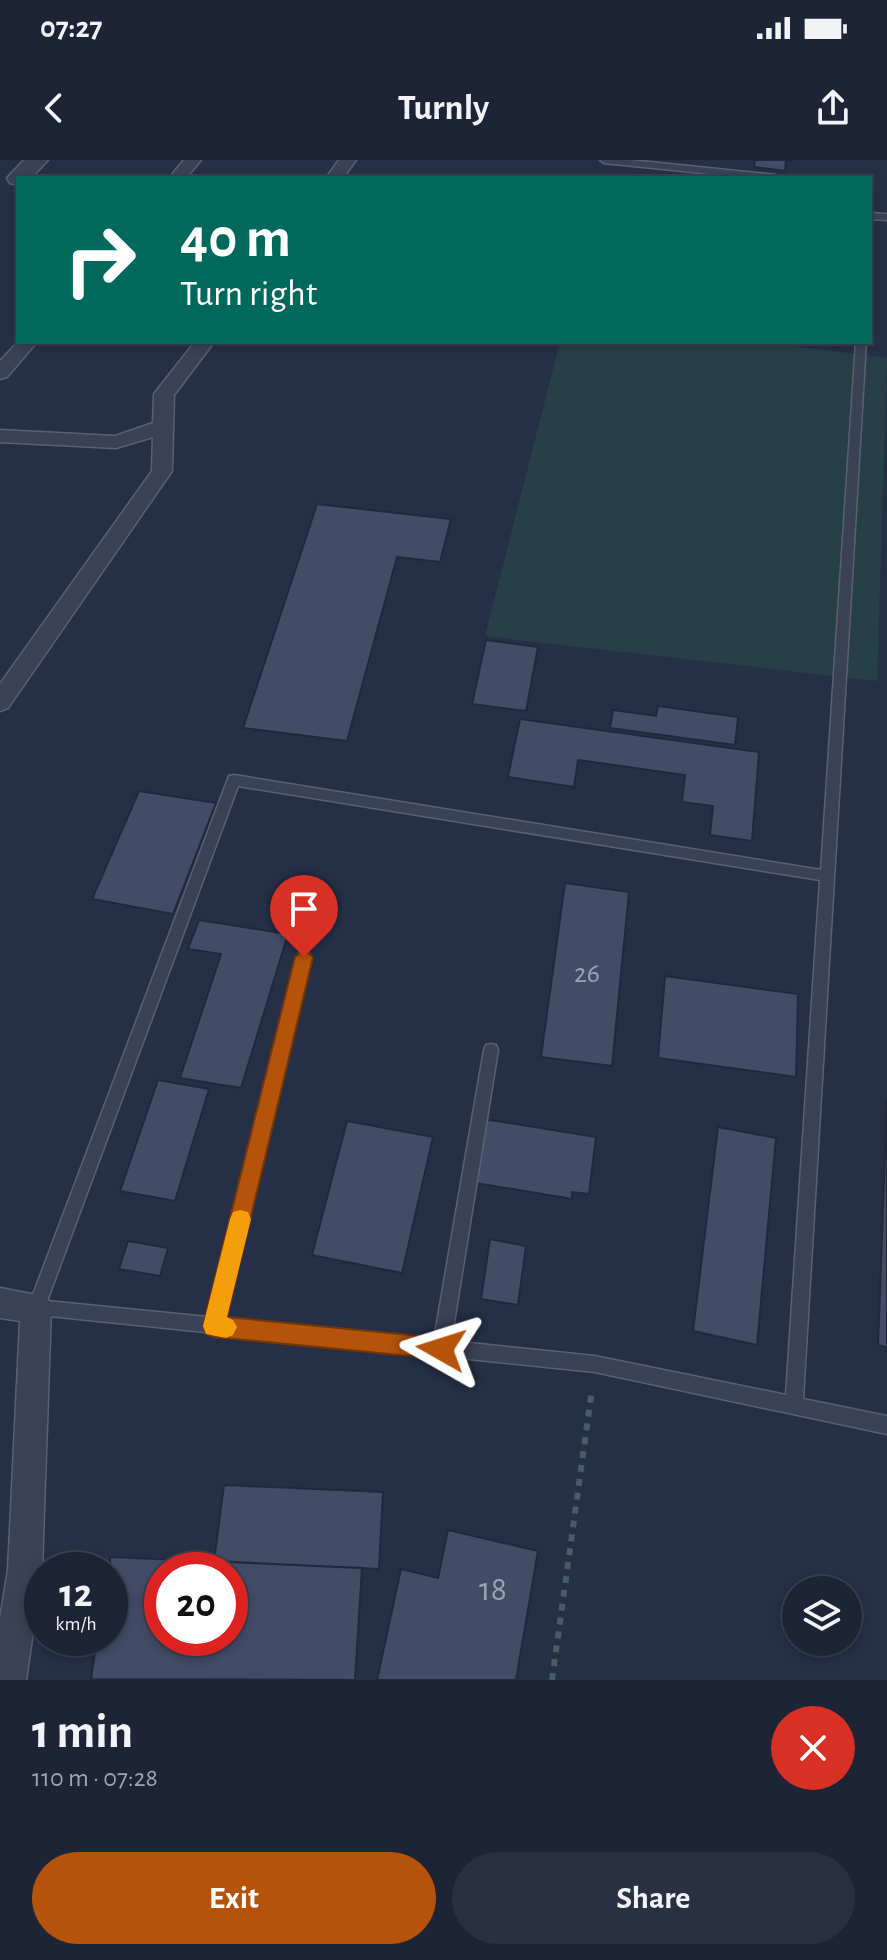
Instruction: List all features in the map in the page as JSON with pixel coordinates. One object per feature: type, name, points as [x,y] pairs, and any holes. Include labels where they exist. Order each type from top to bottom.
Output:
[{"type":"street","points":[[20,176],[37,160]]},
{"type":"street","points":[[179,176],[193,160]]},
{"type":"street","points":[[336,176],[348,160]]},
{"type":"street","points":[[0,196],[16,180]]},
{"type":"street","points":[[0,373],[26,344]]},
{"type":"street","points":[[0,702],[162,471],[164,394],[203,344]]},
{"type":"street","points":[[0,436],[116,442],[163,427]]},
{"type":"street","points":[[0,1303],[36,1308],[25,1570],[8,1680]]},
{"type":"lane","points":[[604,160],[757,176]]},
{"type":"lane","points":[[794,1407],[861,344]]},
{"type":"lane","points":[[827,876],[234,780],[36,1308],[595,1364],[887,1425]]},
{"type":"lane","points":[[214,1326],[304,957]]},
{"type":"lane","points":[[441,1349],[491,1050]]},
{"type":"path","points":[[552,1680],[595,1364]]},
{"type":"green space","points":[[559,344],[778,344],[887,358],[877,681],[485,636]]},
{"type":"building","points":[[755,160],[794,160],[786,161],[785,171],[754,167]]},
{"type":"building","points":[[317,504],[451,519],[440,562],[397,557],[347,741],[243,728]]},
{"type":"building","points":[[486,640],[538,647],[526,711],[472,704]]},
{"type":"building","points":[[658,706],[738,717],[735,745],[610,728],[613,710],[656,716]]},
{"type":"building","points":[[520,719],[759,752],[752,841],[710,835],[713,806],[682,802],[685,775],[578,760],[574,787],[508,777]]},
{"type":"building","points":[[139,791],[216,803],[173,914],[92,899]]},
{"type":"building","points":[[565,883],[629,892],[612,1066],[541,1057]]},
{"type":"building","points":[[199,920],[288,934],[241,1088],[180,1078],[221,954],[188,949]]},
{"type":"building","points":[[665,976],[798,994],[796,1077],[658,1058]]},
{"type":"building","points":[[158,1080],[209,1089],[175,1201],[120,1191]]},
{"type":"building","points":[[887,1099],[887,1347],[878,1345]]},
{"type":"building","points":[[484,1119],[596,1137],[589,1194],[572,1192],[572,1199],[476,1183]]},
{"type":"building","points":[[347,1121],[433,1137],[402,1273],[312,1255]]},
{"type":"building","points":[[718,1127],[776,1138],[757,1345],[693,1331]]},
{"type":"building","points":[[490,1239],[526,1246],[518,1305],[481,1299]]},
{"type":"building","points":[[128,1241],[168,1248],[160,1276],[119,1269]]},
{"type":"building","points":[[224,1485],[383,1492],[379,1569],[248,1563],[248,1552],[215,1552]]},
{"type":"building","points":[[448,1530],[538,1551],[516,1680],[377,1680],[401,1569],[438,1578]]},
{"type":"building","points":[[128,1558],[144,1558],[144,1656],[248,1656],[248,1563],[362,1568],[355,1680],[91,1679],[94,1656],[128,1656]]},
{"type":"slow traffic","points":[[226,1327],[214,1326],[240,1219]]},
{"type":"route","points":[[304,957],[214,1326],[441,1349]]}]
